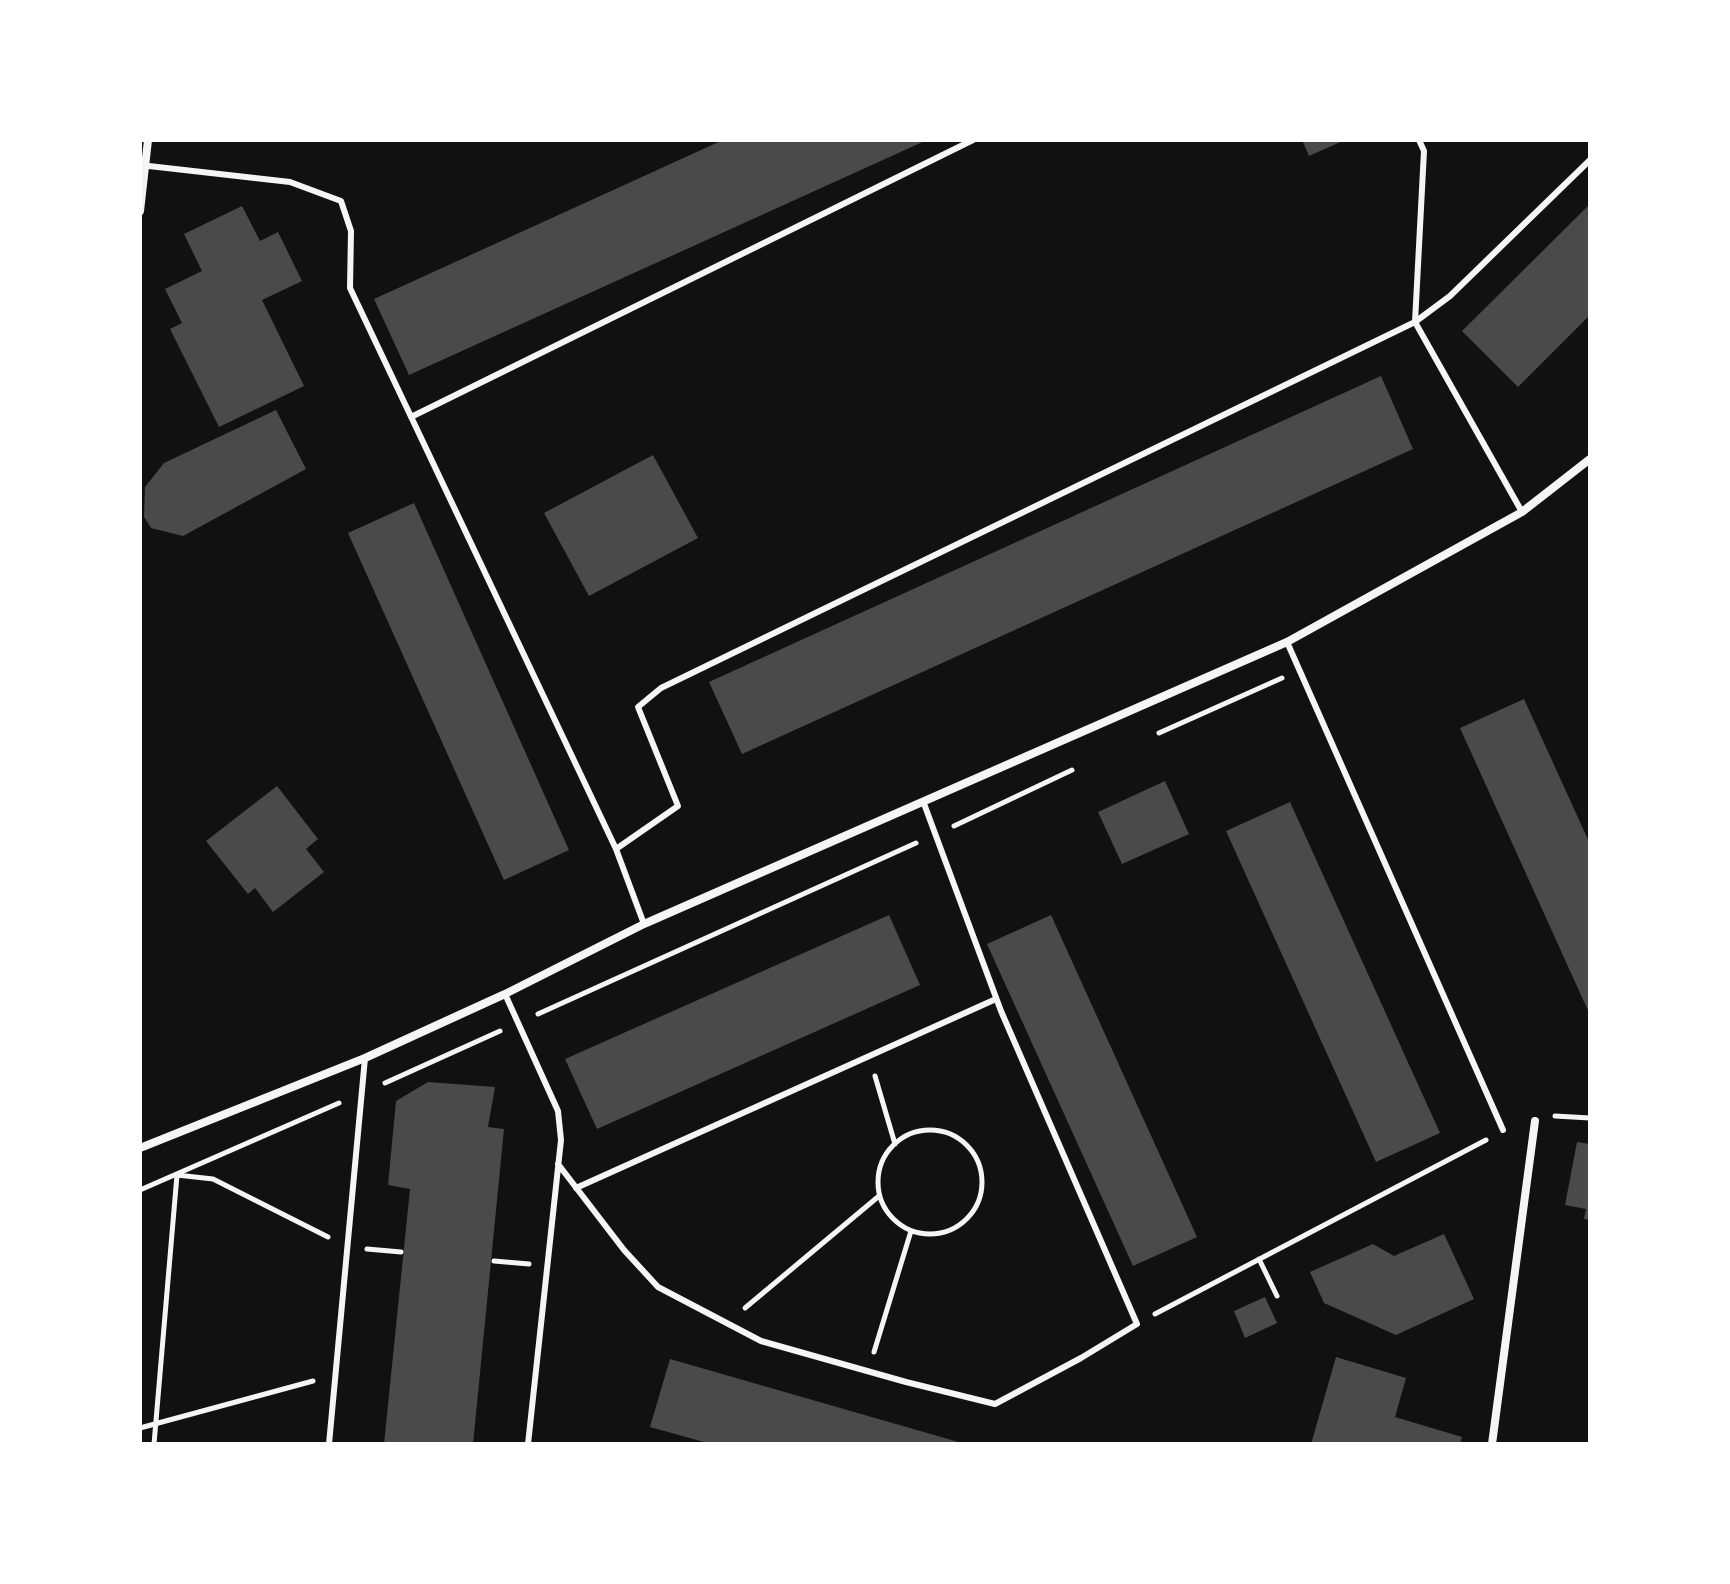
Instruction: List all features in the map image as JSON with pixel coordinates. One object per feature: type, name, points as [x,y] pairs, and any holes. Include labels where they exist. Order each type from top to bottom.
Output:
[{"type":"street","points":[[140,211],[148,140]]},
{"type":"street","points":[[140,1148],[365,1058],[505,994],[644,924],[1287,642],[1522,512],[1590,459]]},
{"type":"street","points":[[1492,1444],[1535,1121]]},
{"type":"lane","points":[[411,417],[973,140]]},
{"type":"lane","points":[[1419,140],[1424,151],[1415,322],[1522,512]]},
{"type":"lane","points":[[616,849],[678,806],[638,707],[661,688],[1415,322],[1450,296],[1590,160]]},
{"type":"lane","points":[[143,165],[290,182],[341,201],[351,231],[350,288],[616,849],[644,924]]},
{"type":"lane","points":[[1287,642],[1503,1130]]},
{"type":"lane","points":[[558,1164],[624,1250],[658,1287],[761,1341],[868,1372],[995,1404],[1137,1324],[996,999],[923,801]]},
{"type":"lane","points":[[505,994],[558,1111],[561,1140],[528,1444]]},
{"type":"lane","points":[[576,1188],[996,999]]},
{"type":"lane","points":[[329,1444],[365,1058]]},
{"type":"path","points":[[1159,733],[1300,670]]},
{"type":"path","points":[[140,1190],[518,1023],[1072,770]]},
{"type":"path","points":[[869,1056],[895,1144]]},
{"type":"path","points":[[1535,1121],[1550,1116],[1590,1118]]},
{"type":"path","points":[[1137,1324],[1503,1130]]},
{"type":"path","points":[[930,1131],[959,1139],[970,1149],[979,1165],[982,1182],[979,1199],[971,1214],[958,1226],[944,1232],[927,1235],[911,1231],[897,1223],[886,1211],[879,1196],[881,1164],[895,1144],[914,1133],[930,1131]]},
{"type":"path","points":[[177,1175],[213,1179],[347,1247],[401,1252]]},
{"type":"path","points":[[154,1444],[177,1175]]},
{"type":"path","points":[[726,1324],[879,1196]]},
{"type":"path","points":[[868,1372],[911,1231]]},
{"type":"path","points":[[1259,1259],[1277,1296]]},
{"type":"path","points":[[494,1261],[547,1266]]},
{"type":"path","points":[[140,1428],[336,1375]]},
{"type":"building","points":[[723,140],[927,140],[409,375],[374,299]]},
{"type":"building","points":[[1302,140],[1345,140],[1309,156]]},
{"type":"building","points":[[1590,204],[1590,315],[1518,387],[1462,331]]},
{"type":"building","points":[[242,206],[260,241],[278,232],[302,281],[262,300],[304,386],[219,427],[170,329],[182,323],[165,289],[202,271],[184,234]]},
{"type":"building","points":[[1381,376],[1413,449],[742,754],[709,682]]},
{"type":"building","points":[[276,410],[306,469],[183,536],[151,528],[144,517],[145,487],[164,463]]},
{"type":"building","points":[[653,455],[698,538],[589,596],[544,513]]},
{"type":"building","points":[[414,503],[569,850],[504,880],[348,533]]},
{"type":"building","points":[[1524,699],[1590,844],[1590,1015],[1460,728]]},
{"type":"building","points":[[1165,781],[1189,834],[1122,864],[1098,812]]},
{"type":"building","points":[[277,786],[318,839],[306,849],[324,872],[273,912],[255,888],[248,894],[206,841]]},
{"type":"building","points":[[1290,802],[1440,1133],[1376,1162],[1226,831]]},
{"type":"building","points":[[889,915],[920,985],[597,1129],[565,1059]]},
{"type":"building","points":[[1051,915],[1197,1237],[1133,1266],[987,944]]},
{"type":"building","points":[[428,1082],[495,1087],[488,1127],[504,1129],[473,1444],[384,1444],[410,1189],[388,1185],[396,1101]]},
{"type":"building","points":[[1577,1142],[1590,1144],[1590,1220],[1584,1219],[1586,1209],[1565,1205]]},
{"type":"building","points":[[1444,1234],[1474,1299],[1396,1335],[1324,1303],[1310,1272],[1373,1244],[1394,1256]]},
{"type":"building","points":[[1265,1297],[1277,1323],[1245,1338],[1234,1311]]},
{"type":"building","points":[[1336,1357],[1406,1378],[1395,1417],[1462,1437],[1460,1444],[1311,1444]]},
{"type":"building","points":[[670,1359],[962,1444],[711,1444],[650,1427]]}]
